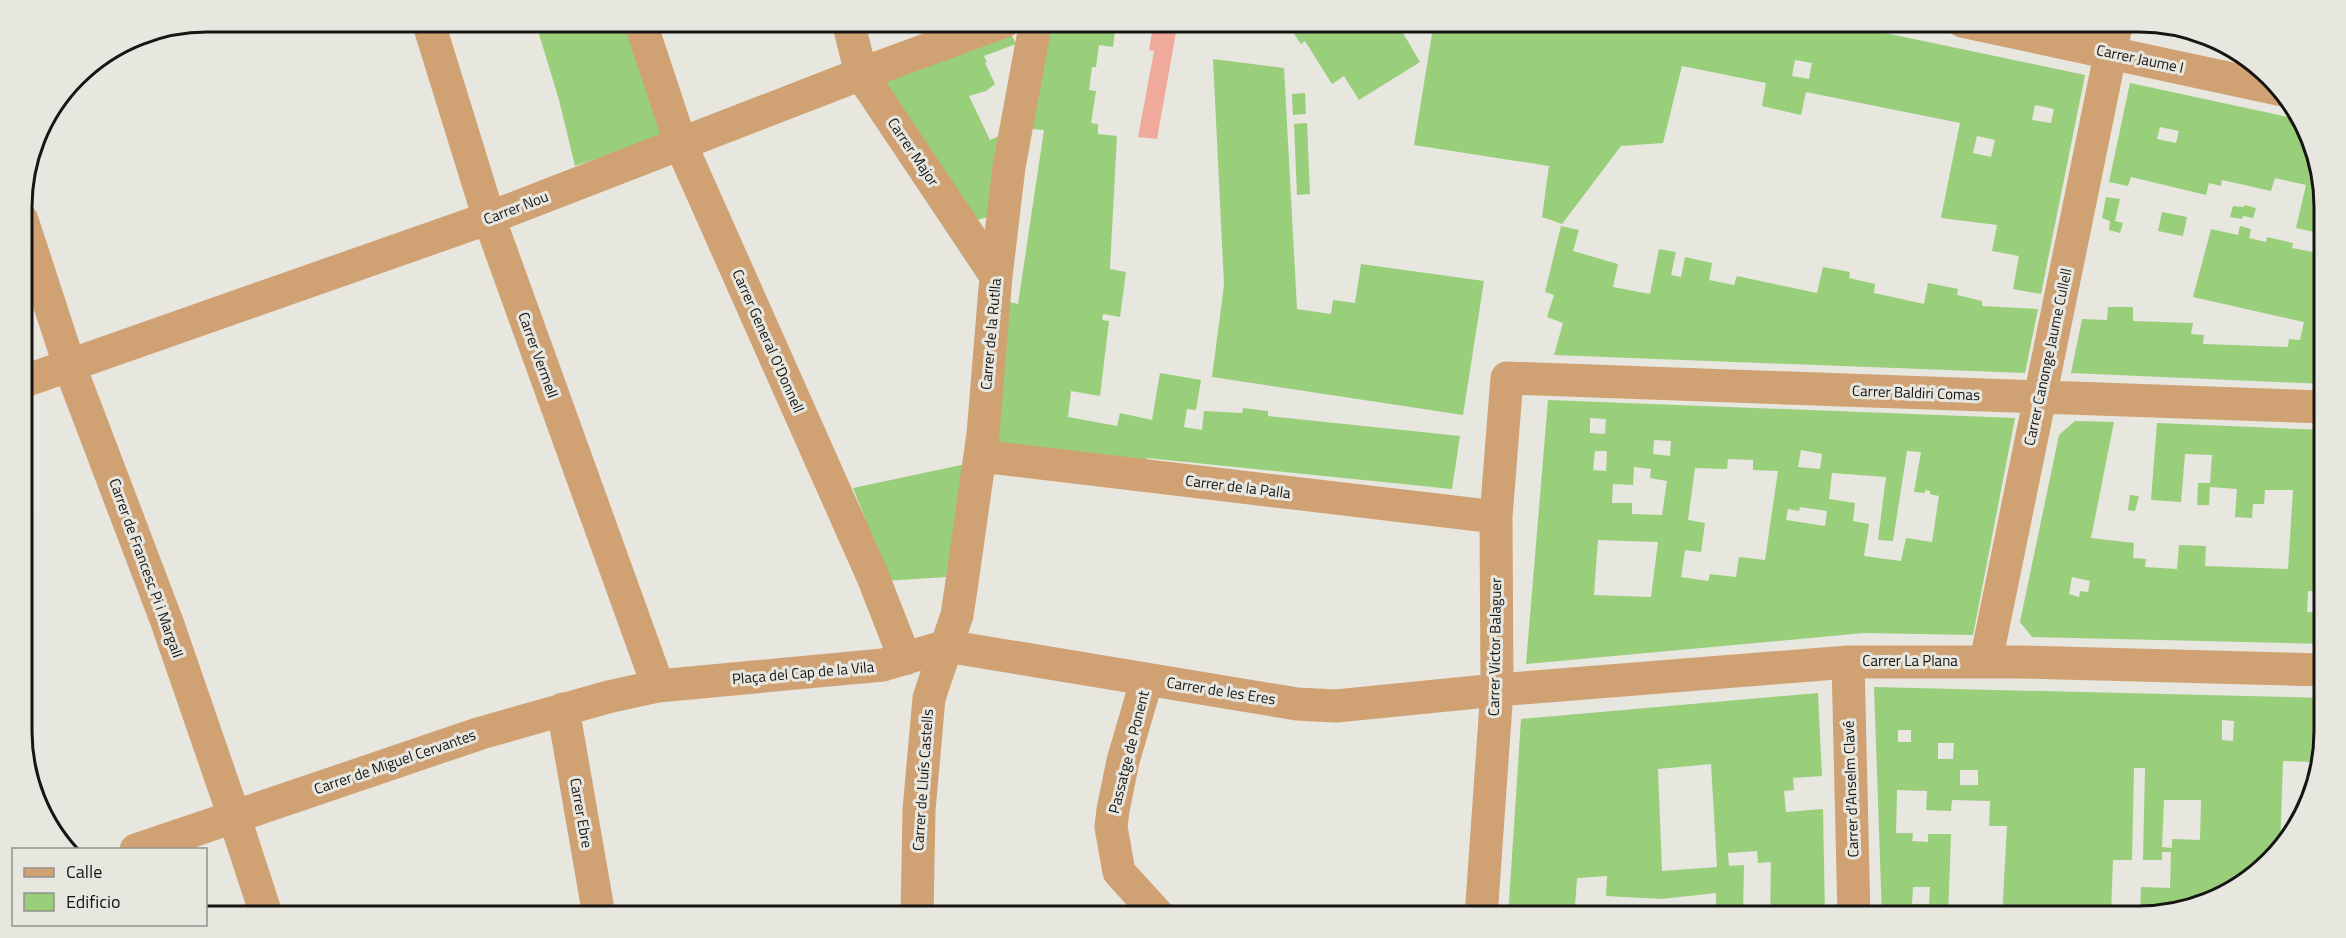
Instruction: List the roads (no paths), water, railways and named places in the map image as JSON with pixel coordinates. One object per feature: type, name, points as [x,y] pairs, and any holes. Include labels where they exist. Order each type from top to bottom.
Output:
[{"type":"street","name":"Carrer Vermell","points":[[431,32],[489,218],[658,686]]},
{"type":"street","name":"Carrer General O'Donnell","points":[[644,32],[681,145],[873,577],[905,659]]},
{"type":"street","name":"Carrer Major","points":[[851,32],[861,74],[996,276]]},
{"type":"street","name":"Carrer Nou","points":[[32,379],[489,218],[975,32]]},
{"type":"street","name":"Carrer de la Rutlla","points":[[946,646],[957,615],[980,456],[996,276],[1009,167],[1034,32]]},
{"type":"street","name":"Carrer Jaume I","points":[[2012,32],[2266,86]]},
{"type":"street","name":"Carrer Canonge Jaume Cullell","points":[[1986,661],[2116,32]]},
{"type":"street","name":"Carrer de Francesc Pi i Margall","points":[[32,250],[70,366],[167,622],[263,906]]},
{"type":"street","name":"Carrer Baldiri Comas","points":[[1508,378],[2314,407]]},
{"type":"street","name":"Carrer Victor Balaguer","points":[[1482,906],[1497,690],[1496,517],[1508,378]]},
{"type":"street","name":"Carrer de la Palla","points":[[980,456],[1496,517]]},
{"type":"street","name":"Plaça del Cap de la Vila","points":[[658,686],[883,665],[946,646]]},
{"type":"street","name":"Carrer de les Eres","points":[[946,646],[1297,704],[1336,706],[1497,690]]},
{"type":"street","name":"Carrer de Lluís Castells","points":[[917,906],[919,810],[929,698],[946,646]]},
{"type":"street","name":"Carrer La Plana","points":[[1497,690],[1848,662],[1986,661],[2314,670]]},
{"type":"street","name":"Carrer d'Anselm Clavé","points":[[1848,662],[1854,906]]},
{"type":"street","name":"Passatge de Ponent","points":[[1146,679],[1123,761],[1113,810],[1112,827],[1119,872],[1150,906]]},
{"type":"street","name":"Carrer de Miguel Cervantes","points":[[139,848],[481,733],[563,709],[658,686]]},
{"type":"street","name":"Carrer Ebre","points":[[563,709],[597,906]]}]
